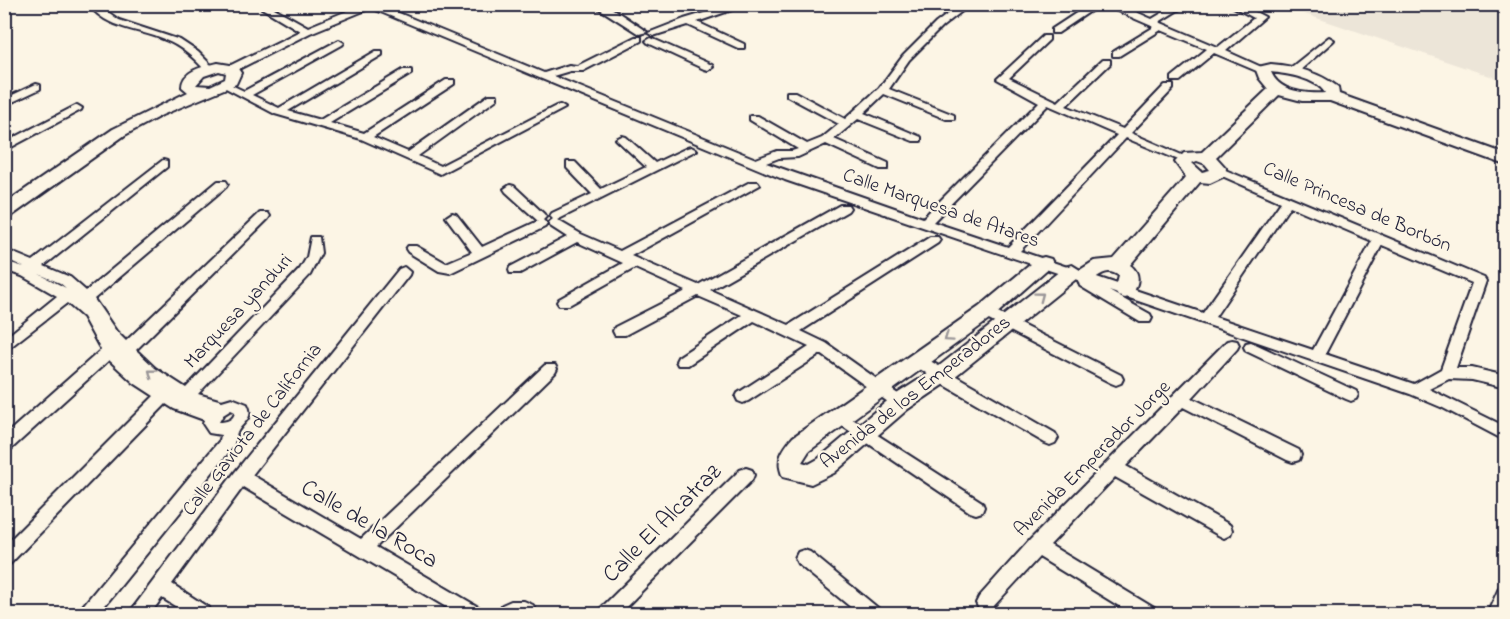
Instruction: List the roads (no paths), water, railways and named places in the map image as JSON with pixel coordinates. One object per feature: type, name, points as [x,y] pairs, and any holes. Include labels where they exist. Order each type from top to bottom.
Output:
[{"type":"street","points":[[5,7],[10,4]]},
{"type":"street","points":[[92,4],[98,13],[119,25],[166,36],[193,51],[210,69]]},
{"type":"street","points":[[259,4],[307,32]]},
{"type":"street","points":[[596,4],[607,9],[640,36]]},
{"type":"street","points":[[652,37],[687,21],[745,4]]},
{"type":"street","points":[[756,164],[777,154],[794,155],[826,140],[883,90],[906,58],[939,25],[967,4]]},
{"type":"street","points":[[1097,4],[1050,34],[1002,79],[1046,101],[1185,159],[1205,158],[1213,162],[1219,172],[1215,177],[1196,176],[1183,166],[1185,159]]},
{"type":"street","points":[[1103,4],[1111,5],[1263,70],[1271,68],[1293,71],[1327,92],[1506,160]]},
{"type":"street","points":[[1116,54],[1184,4]]},
{"type":"street","points":[[1011,252],[1172,83],[1260,17],[1232,4]]},
{"type":"street","points":[[198,90],[188,84],[191,78],[210,69],[231,69],[368,5]]},
{"type":"street","name":"Calle Marquesa de Atares","points":[[368,5],[789,177],[1207,318],[1254,342],[1316,357],[1415,390],[1448,404],[1506,435]]},
{"type":"street","points":[[687,21],[741,46]]},
{"type":"street","points":[[544,76],[568,68],[579,69],[640,36],[652,37],[708,67]]},
{"type":"street","points":[[1293,71],[1329,40]]},
{"type":"street","points":[[246,94],[339,43]]},
{"type":"street","points":[[279,112],[379,53]]},
{"type":"street","points":[[1060,106],[1106,62]]},
{"type":"street","points":[[4,207],[111,131],[198,90],[225,85],[234,77],[231,69]]},
{"type":"street","points":[[575,88],[585,80],[584,74],[579,69]]},
{"type":"street","points":[[1263,70],[1266,80],[1278,88],[1304,97],[1327,92],[1506,151]]},
{"type":"street","points":[[320,125],[407,72]]},
{"type":"street","points":[[366,137],[450,82]]},
{"type":"street","points":[[225,85],[279,112],[366,137],[440,170],[560,108]]},
{"type":"street","points":[[4,103],[36,87]]},
{"type":"street","points":[[1205,158],[1278,88]]},
{"type":"street","points":[[4,213],[119,132],[198,90]]},
{"type":"street","points":[[883,90],[950,117]]},
{"type":"street","points":[[791,94],[846,123]]},
{"type":"street","points":[[410,156],[493,97]]},
{"type":"street","points":[[925,223],[1046,101]]},
{"type":"street","points":[[4,148],[77,108]]},
{"type":"street","points":[[856,114],[917,140]]},
{"type":"street","points":[[754,118],[807,149]]},
{"type":"street","points":[[622,139],[654,168]]},
{"type":"street","points":[[826,140],[884,166]]},
{"type":"street","points":[[411,249],[447,269],[691,150]]},
{"type":"street","points":[[789,177],[796,169],[797,162],[794,155]]},
{"type":"street","points":[[31,270],[164,164]]},
{"type":"street","points":[[571,165],[600,195]]},
{"type":"street","name":"Calle Princesa de Borbón","points":[[1219,172],[1479,281],[1447,374]]},
{"type":"street","points":[[1125,291],[1129,282],[1128,273],[1119,265],[1196,176]]},
{"type":"street","points":[[83,302],[222,184]]},
{"type":"street","points":[[622,255],[754,185]]},
{"type":"street","points":[[510,189],[548,220],[577,237],[622,255],[821,347],[900,403]]},
{"type":"street","points":[[1207,318],[1288,201]]},
{"type":"street","points":[[620,331],[699,290],[844,208]]},
{"type":"street","points":[[4,446],[117,351],[264,216]]},
{"type":"street","points":[[452,217],[480,254]]},
{"type":"street","points":[[515,270],[577,237]]},
{"type":"street","points":[[1316,357],[1379,239]]},
{"type":"street","name":"Marquesa yanduri","points":[[183,401],[305,272],[317,251],[315,240]]},
{"type":"street","points":[[790,331],[934,240]]},
{"type":"street","points":[[7,260],[71,292],[83,302],[88,314],[139,379],[183,401],[217,412],[211,424],[214,428],[231,427]]},
{"type":"street","points":[[564,302],[635,262]]},
{"type":"street","name":"Avenida de los Emperadores","points":[[1044,264],[986,312],[801,444],[790,457],[791,470],[811,474],[826,466],[900,403],[941,376],[1006,322],[1078,274],[1103,264],[1119,265]]},
{"type":"street","name":"Calle Gaviota de California","points":[[139,615],[241,477],[404,272]]},
{"type":"street","points":[[1078,274],[1093,289],[1145,318]]},
{"type":"street","points":[[4,347],[71,292]]},
{"type":"street","points":[[986,312],[1116,379]]},
{"type":"street","points":[[683,361],[753,315]]},
{"type":"street","points":[[1224,325],[1223,336],[1232,345],[1243,348],[1254,342],[1351,395]]},
{"type":"street","name":"Avenida Emperador Jorge","points":[[985,603],[1036,546],[1182,400],[1232,345]]},
{"type":"street","points":[[743,398],[821,347]]},
{"type":"street","points":[[918,360],[941,376],[1050,438]]},
{"type":"street","points":[[363,548],[550,369]]},
{"type":"street","points":[[1415,390],[1447,374],[1472,374],[1506,382]]},
{"type":"street","points":[[4,558],[169,392]]},
{"type":"street","points":[[1182,400],[1293,455]]},
{"type":"street","name":"Calle Gaviota de California","points":[[87,615],[227,443],[231,427],[241,420],[243,412],[242,408],[232,405],[217,412]]},
{"type":"street","points":[[840,417],[976,507]]},
{"type":"street","points":[[1114,468],[1224,530]]},
{"type":"street","name":"Calle El Alcatraz","points":[[606,612],[746,475]]},
{"type":"street","name":"Calle de la Roca","points":[[241,477],[474,615]]},
{"type":"street","points":[[1036,546],[1148,615]]},
{"type":"street","points":[[804,558],[872,615]]},
{"type":"street","points":[[160,587],[203,615]]},
{"type":"street","points":[[1496,615],[1506,592]]},
{"type":"street","points":[[511,615],[524,615]]}]
